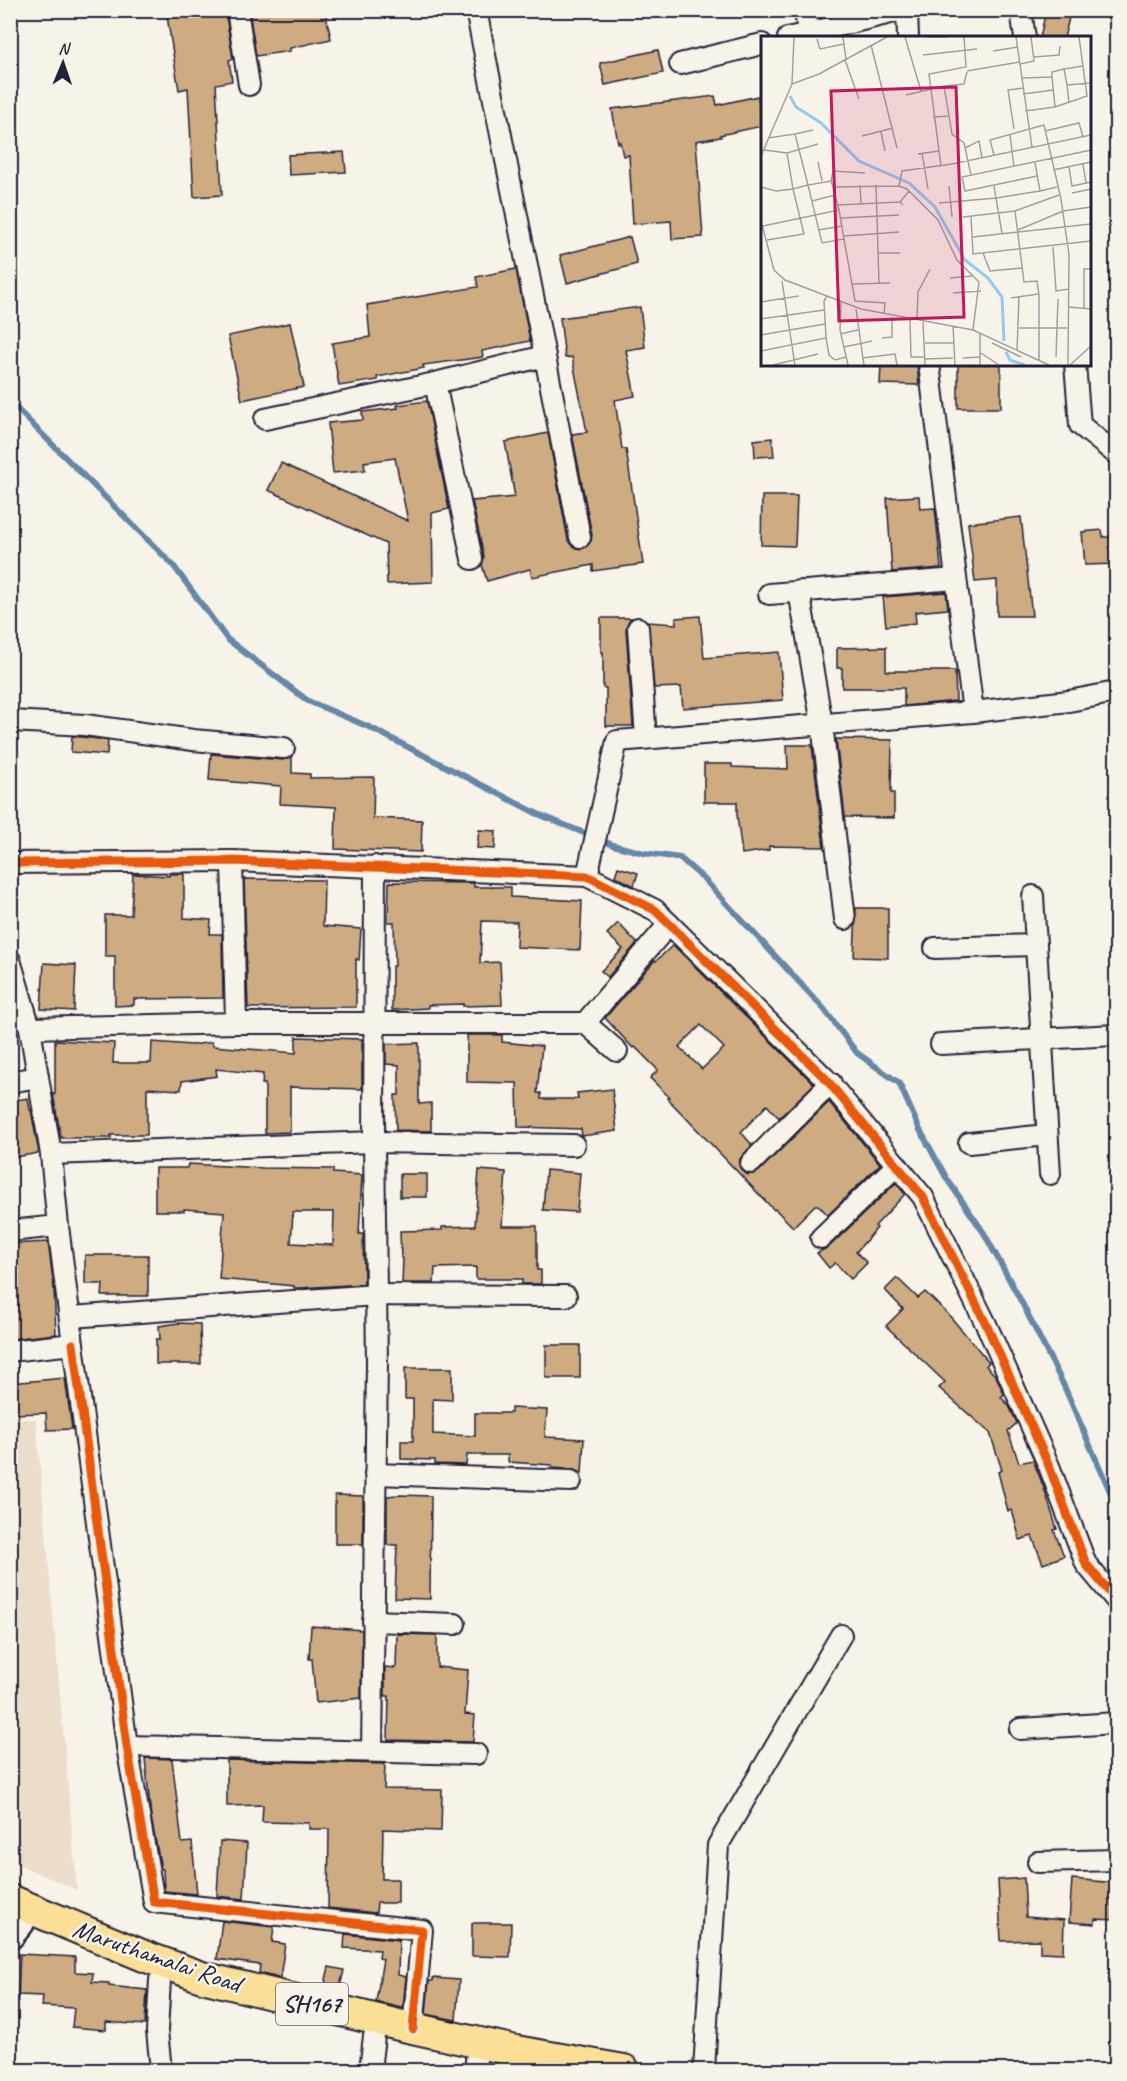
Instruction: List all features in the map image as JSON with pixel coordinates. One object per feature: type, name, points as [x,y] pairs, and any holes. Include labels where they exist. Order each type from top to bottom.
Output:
[{"type":"main road","name":"Maruthamalai Road","points":[[16,1917],[144,1956],[202,1977],[413,2029],[516,2051],[624,2070]]},
{"type":"main road","name":"Maruthamalai Road","points":[[16,1917],[160,1980],[225,2002],[374,2036],[476,2065],[527,2070]]},
{"type":"street","points":[[237,10],[249,85]]},
{"type":"street","points":[[476,10],[527,258],[534,307],[580,537]]},
{"type":"street","points":[[804,10],[809,32]]},
{"type":"street","points":[[795,36],[905,10],[908,36]]},
{"type":"street","points":[[1021,10],[1025,36]]},
{"type":"street","points":[[680,64],[761,44]]},
{"type":"street","points":[[265,419],[435,383],[545,356]]},
{"type":"street","points":[[928,366],[973,712]]},
{"type":"street","points":[[1076,366],[1080,425],[1116,454]]},
{"type":"street","points":[[435,383],[472,559]]},
{"type":"street","points":[[769,594],[956,579]]},
{"type":"street","points":[[799,591],[822,724],[845,920]]},
{"type":"street","points":[[638,628],[646,738]]},
{"type":"street","points":[[587,876],[617,741],[973,712],[1116,692]]},
{"type":"street","points":[[10,722],[85,725],[159,736],[284,748]]},
{"type":"street","points":[[10,863],[232,861],[587,876],[655,910],[831,1083],[923,1197],[986,1324],[1049,1466],[1086,1564],[1116,1600]]},
{"type":"street","points":[[232,861],[236,1023]]},
{"type":"street","points":[[372,1750],[376,1294],[375,866]]},
{"type":"street","points":[[1033,896],[1050,1174]]},
{"type":"street","points":[[585,1023],[669,924]]},
{"type":"street","points":[[935,948],[1036,945]]},
{"type":"street","points":[[10,960],[30,1028],[51,1155],[73,1344],[127,1746],[154,1902],[422,1930],[413,2029]]},
{"type":"street","points":[[30,1028],[236,1023],[585,1023],[617,1051]]},
{"type":"street","points":[[941,1044],[1116,1035]]},
{"type":"street","points":[[10,1082],[38,1077]]},
{"type":"street","points":[[751,1163],[831,1083]]},
{"type":"street","points":[[969,1143],[1047,1135]]},
{"type":"street","points":[[51,1155],[374,1142],[574,1145]]},
{"type":"street","points":[[821,1238],[897,1165]]},
{"type":"street","points":[[10,1231],[58,1226]]},
{"type":"street","points":[[71,1317],[376,1294],[566,1296]]},
{"type":"street","points":[[10,1351],[73,1344]]},
{"type":"street","points":[[375,1474],[571,1481]]},
{"type":"street","points":[[373,1621],[454,1624]]},
{"type":"street","points":[[704,2070],[718,1845],[841,1635]]},
{"type":"street","points":[[1020,1729],[1116,1723]]},
{"type":"street","points":[[127,1746],[476,1754]]},
{"type":"street","points":[[1038,1862],[1116,1860]]},
{"type":"street","points":[[160,1980],[157,2031],[161,2070]]},
{"type":"street","points":[[370,2070],[374,2036]]},
{"type":"shaded area","points":[[11,1419],[36,1419],[77,1890],[11,1861]]},
{"type":"building","points":[[166,10],[225,10],[233,59],[229,60],[232,81],[216,84],[222,195],[194,197],[188,88],[179,90]]},
{"type":"building","points":[[249,10],[325,10],[331,39],[290,48],[290,51],[256,56]]},
{"type":"building","points":[[1046,10],[1071,10],[1064,36],[1040,36]]},
{"type":"building","points":[[658,50],[663,73],[605,85],[600,63]]},
{"type":"building","points":[[715,96],[717,105],[758,96],[761,126],[696,141],[703,237],[672,239],[671,221],[633,224],[629,155],[623,156],[620,142],[618,143],[612,109]]},
{"type":"building","points":[[344,152],[346,172],[289,175],[288,155]]},
{"type":"building","points":[[630,237],[637,264],[567,283],[560,255]]},
{"type":"building","points":[[516,269],[530,341],[482,351],[483,357],[423,365],[424,368],[377,377],[378,380],[339,386],[332,343],[370,337],[367,305],[478,287],[476,277]]},
{"type":"building","points":[[640,307],[645,347],[626,350],[635,396],[615,400],[622,449],[626,449],[643,564],[593,571],[593,565],[532,577],[530,569],[487,581],[482,565],[484,557],[472,501],[515,497],[505,442],[548,433],[568,540],[576,548],[582,549],[591,541],[592,535],[572,434],[587,432],[572,357],[565,358],[560,318]]},
{"type":"building","points":[[290,323],[304,387],[242,400],[228,336]]},
{"type":"building","points":[[881,366],[917,366],[919,385],[880,384]]},
{"type":"building","points":[[958,366],[1001,366],[1001,408],[958,408]]},
{"type":"building","points":[[427,401],[449,509],[432,513],[433,582],[387,584],[386,544],[268,490],[281,463],[408,521],[395,458],[364,462],[365,470],[333,473],[328,423],[363,420],[362,412],[398,408],[397,405]]},
{"type":"building","points":[[772,438],[774,456],[755,457],[754,440]]},
{"type":"building","points":[[762,496],[797,496],[795,546],[761,545]]},
{"type":"building","points":[[919,496],[920,509],[935,508],[941,568],[892,572],[887,498]]},
{"type":"building","points":[[1021,517],[1032,616],[997,616],[997,580],[975,582],[968,523]]},
{"type":"building","points":[[1102,530],[1103,537],[1116,537],[1116,564],[1085,565],[1082,532]]},
{"type":"building","points":[[946,592],[948,609],[915,612],[916,623],[886,626],[883,597]]},
{"type":"building","points":[[700,616],[704,658],[779,652],[783,700],[683,708],[681,687],[654,688],[648,622],[676,624],[676,618]]},
{"type":"building","points":[[601,618],[632,618],[626,629],[633,726],[606,726]]},
{"type":"building","points":[[886,647],[886,671],[955,671],[956,701],[904,706],[904,688],[842,688],[842,668],[837,668],[837,648]]},
{"type":"building","points":[[72,736],[108,740],[107,755],[71,752]]},
{"type":"building","points":[[836,739],[892,740],[891,793],[894,793],[894,818],[845,817]]},
{"type":"building","points":[[787,745],[812,745],[824,847],[769,846],[769,850],[742,854],[737,802],[704,802],[704,764],[788,769]]},
{"type":"building","points":[[211,754],[283,760],[292,756],[292,773],[310,774],[310,778],[374,777],[373,818],[422,820],[421,852],[335,849],[336,807],[280,804],[281,786],[209,780]]},
{"type":"building","points":[[479,830],[496,831],[495,849],[477,848]]},
{"type":"building","points":[[618,867],[638,873],[634,886],[615,876]]},
{"type":"building","points":[[133,874],[169,876],[169,874],[184,874],[184,918],[211,920],[210,934],[222,934],[223,998],[134,999],[134,1005],[115,1006],[115,956],[105,956],[105,915],[131,915]]},
{"type":"building","points":[[244,879],[324,880],[323,926],[361,929],[359,960],[356,959],[356,1007],[248,1008]]},
{"type":"building","points":[[389,882],[474,883],[474,887],[511,887],[511,897],[582,901],[580,950],[516,947],[517,922],[482,921],[480,963],[500,962],[502,1005],[428,1005],[428,1008],[392,1010],[392,966],[395,966],[394,922],[388,922]]},
{"type":"building","points":[[856,908],[888,908],[888,958],[854,957]]},
{"type":"building","points":[[618,923],[637,943],[608,977],[601,971],[623,949],[607,934]]},
{"type":"building","points":[[673,945],[814,1084],[779,1118],[767,1105],[741,1132],[752,1145],[740,1159],[739,1166],[742,1171],[748,1175],[759,1171],[829,1102],[880,1164],[828,1215],[818,1205],[815,1205],[793,1227],[667,1098],[669,1097],[650,1078],[658,1070],[635,1047],[633,1048],[605,1018]],"holes":[[[701,1025],[724,1048],[702,1069],[679,1047]]]},
{"type":"building","points":[[44,963],[76,965],[74,1011],[41,1009]]},
{"type":"building","points":[[467,1035],[502,1035],[502,1042],[542,1046],[537,1093],[541,1093],[541,1099],[578,1099],[577,1093],[612,1089],[617,1131],[582,1136],[581,1129],[518,1127],[517,1083],[467,1082]]},
{"type":"building","points":[[296,1037],[362,1039],[362,1089],[290,1087],[290,1132],[265,1133],[263,1074],[216,1069],[217,1076],[182,1081],[181,1090],[147,1088],[147,1135],[61,1138],[53,1094],[55,1094],[55,1040],[114,1043],[113,1063],[151,1063],[152,1042],[192,1045],[212,1042],[213,1046],[296,1053]]},
{"type":"building","points":[[419,1043],[419,1104],[431,1103],[431,1131],[396,1130],[395,1095],[399,1095],[399,1065],[386,1064],[386,1044]]},
{"type":"building","points":[[28,1098],[39,1153],[10,1158],[10,1101]]},
{"type":"building","points":[[188,1164],[333,1169],[333,1173],[362,1175],[359,1234],[363,1234],[364,1284],[294,1288],[294,1286],[219,1279],[224,1212],[184,1209],[184,1211],[155,1211],[155,1168],[187,1168]],"holes":[[[293,1212],[334,1212],[333,1245],[291,1243]]]},
{"type":"building","points":[[479,1170],[506,1172],[502,1226],[537,1226],[537,1270],[541,1270],[541,1284],[522,1284],[522,1279],[476,1279],[476,1267],[435,1268],[434,1283],[402,1283],[403,1258],[401,1258],[400,1231],[475,1226]]},
{"type":"building","points":[[546,1170],[580,1173],[577,1212],[543,1210]]},
{"type":"building","points":[[400,1174],[427,1174],[427,1197],[400,1197]]},
{"type":"building","points":[[896,1183],[905,1194],[875,1226],[877,1228],[856,1252],[867,1263],[851,1279],[835,1263],[829,1268],[817,1253],[829,1247]]},
{"type":"building","points":[[48,1242],[54,1288],[56,1334],[10,1339],[10,1244]]},
{"type":"building","points":[[85,1255],[148,1255],[148,1296],[102,1296],[103,1284],[85,1284]]},
{"type":"building","points":[[897,1278],[918,1298],[925,1292],[948,1314],[989,1362],[986,1366],[996,1376],[1004,1394],[1001,1397],[1009,1406],[1017,1423],[1008,1431],[1019,1463],[1033,1460],[1044,1488],[1057,1529],[1054,1530],[1064,1556],[1043,1564],[1032,1536],[1020,1540],[1012,1510],[1008,1511],[998,1472],[1002,1470],[990,1433],[939,1388],[945,1382],[886,1326],[903,1309],[885,1290]]},
{"type":"building","points":[[179,1323],[200,1324],[201,1364],[156,1364],[156,1339],[160,1339],[159,1326]]},
{"type":"building","points":[[546,1345],[580,1345],[580,1378],[546,1378]]},
{"type":"building","points":[[405,1368],[452,1368],[452,1400],[433,1399],[433,1434],[475,1436],[475,1413],[511,1413],[511,1408],[547,1410],[545,1437],[584,1439],[582,1473],[572,1469],[552,1468],[552,1465],[508,1462],[508,1455],[467,1455],[466,1465],[435,1464],[435,1460],[401,1459],[401,1441],[413,1441],[413,1399],[405,1399]]},
{"type":"building","points":[[65,1378],[72,1429],[47,1430],[46,1413],[10,1414],[10,1383]]},
{"type":"building","points":[[335,1495],[363,1496],[363,1544],[335,1544]]},
{"type":"building","points":[[387,1496],[431,1496],[430,1599],[395,1598],[397,1545],[387,1545]]},
{"type":"building","points":[[311,1626],[362,1630],[361,1698],[316,1703],[312,1659],[309,1659]]},
{"type":"building","points":[[397,1634],[437,1635],[437,1667],[468,1670],[465,1714],[475,1715],[473,1742],[388,1740],[389,1696],[385,1696],[385,1667],[396,1668]]},
{"type":"building","points":[[145,1758],[172,1759],[182,1843],[192,1842],[197,1894],[164,1891],[163,1869],[161,1869],[151,1817]]},
{"type":"building","points":[[227,1760],[385,1764],[384,1789],[442,1790],[441,1831],[383,1829],[382,1879],[398,1879],[398,1903],[377,1903],[376,1913],[328,1908],[329,1829],[309,1829],[309,1823],[262,1822],[263,1805],[227,1806]]},
{"type":"building","points":[[220,1841],[247,1843],[244,1899],[217,1896]]},
{"type":"building","points":[[1024,1878],[1026,1917],[1064,1920],[1063,1953],[1040,1952],[1040,1940],[1001,1941],[998,1880]]},
{"type":"building","points":[[1072,1879],[1116,1883],[1116,1920],[1095,1919],[1095,1924],[1069,1922]]},
{"type":"building","points":[[222,1921],[274,1927],[272,1942],[285,1944],[280,1978],[259,1973],[260,1965],[217,1959]]},
{"type":"building","points":[[472,1923],[511,1923],[510,1957],[472,1956]]},
{"type":"building","points":[[345,1934],[399,1940],[398,1975],[406,1977],[403,2008],[376,2002],[383,1959],[379,1958],[380,1950],[344,1948]]},
{"type":"building","points":[[20,1954],[75,1957],[75,1972],[93,1973],[92,1982],[147,1990],[145,2025],[106,2022],[106,2030],[72,2027],[74,2008],[42,2006],[43,1996],[18,1995]]},
{"type":"building","points":[[329,1967],[344,1970],[339,1991],[324,1988]]},
{"type":"building","points":[[433,1978],[459,1980],[456,2020],[426,2014],[429,1981],[433,1981]]},
{"type":"waterway","points":[[10,402],[173,565],[227,639],[308,701],[369,727],[538,814],[613,845],[644,853],[680,858],[704,879],[824,1009],[857,1053],[899,1083],[920,1130],[947,1179],[984,1233],[1021,1301],[1064,1386],[1116,1505]]},
{"type":"cycle path","points":[[10,863],[232,861],[587,876],[655,910],[826,1079],[923,1197],[986,1324],[1049,1466],[1086,1564],[1116,1600]]},
{"type":"cycle path","points":[[73,1344],[127,1746],[154,1902],[422,1930],[413,2029]]}]
